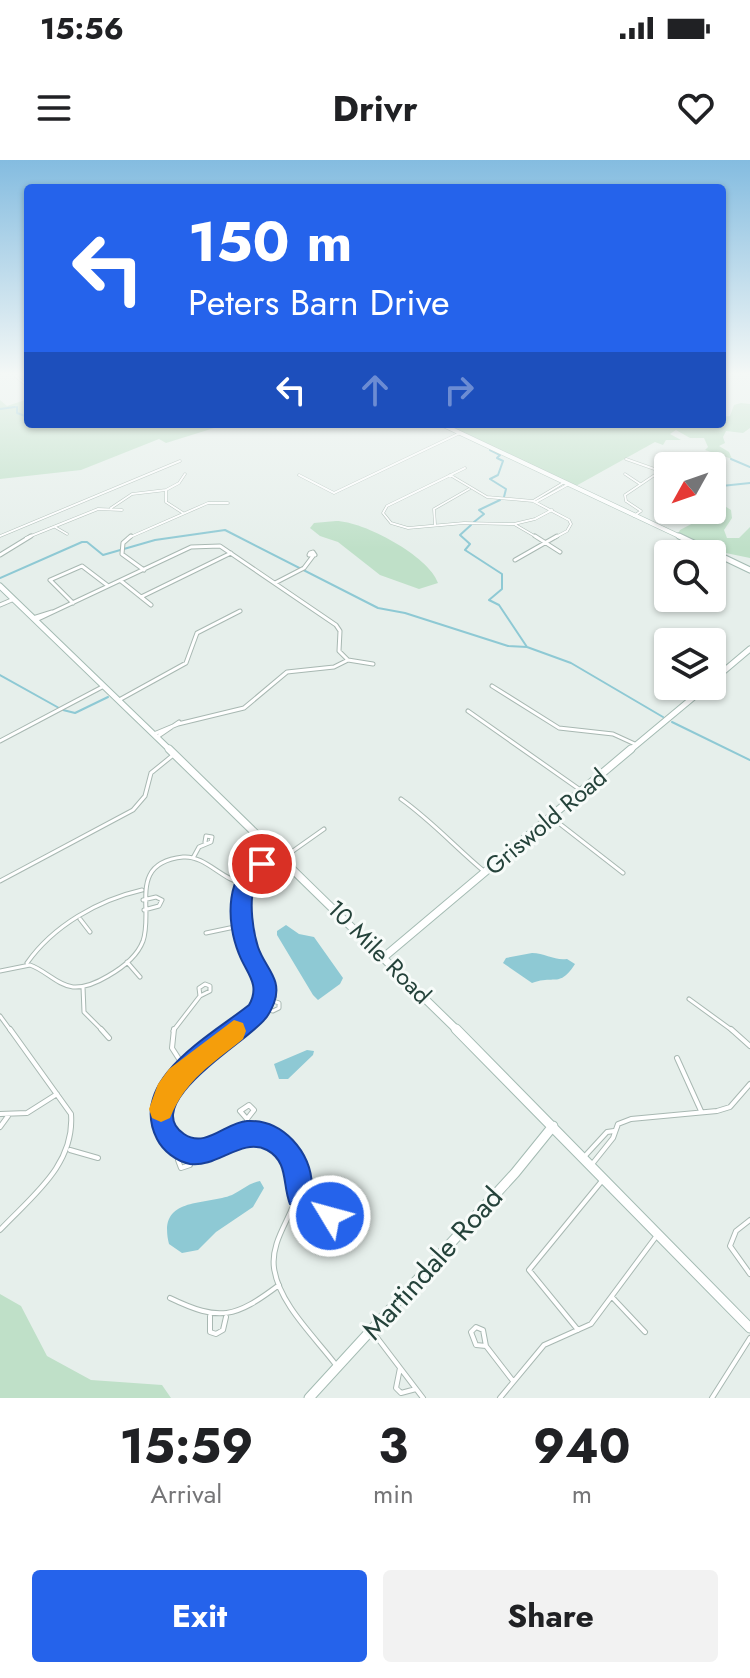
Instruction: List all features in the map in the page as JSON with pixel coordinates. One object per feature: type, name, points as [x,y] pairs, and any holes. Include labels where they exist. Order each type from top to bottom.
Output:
[{"type":"street","points":[[299,475],[335,493],[460,433],[750,570]]},
{"type":"street","points":[[626,459],[654,469]]},
{"type":"street","points":[[0,536],[180,461]]},
{"type":"street","points":[[465,468],[384,510],[386,520],[398,526],[514,524],[535,519],[552,510]]},
{"type":"street","points":[[111,508],[132,494],[166,490],[179,483],[185,474]]},
{"type":"street","points":[[449,474],[470,489],[491,498],[535,501],[563,515],[571,524],[567,531],[515,560]]},
{"type":"street","points":[[625,474],[640,484]]},
{"type":"street","points":[[634,516],[641,511],[626,501],[625,495],[654,475]]},
{"type":"street","points":[[535,501],[565,484]]},
{"type":"street","points":[[435,524],[434,509],[470,489]]},
{"type":"street","points":[[166,490],[166,502],[183,514]]},
{"type":"street","points":[[144,570],[122,554],[123,543],[208,503],[228,503]]},
{"type":"street","points":[[0,555],[17,542],[98,509],[122,510]]},
{"type":"street","points":[[514,524],[560,552]]},
{"type":"street","points":[[55,527],[67,534]]},
{"type":"street","points":[[34,619],[201,545],[220,546],[336,625],[340,631],[339,651],[348,660]]},
{"type":"street","points":[[141,597],[232,553]]},
{"type":"street","points":[[275,583],[304,568],[313,556]]},
{"type":"street","points":[[73,603],[50,580],[82,566],[109,586]]},
{"type":"street","points":[[121,581],[151,605]]},
{"type":"street","name":"10 Mile Road","points":[[0,586],[384,957],[749,1325]]},
{"type":"street","points":[[0,604],[13,598]]},
{"type":"street","points":[[119,700],[186,663],[198,633],[240,611]]},
{"type":"street","points":[[726,669],[750,649]]},
{"type":"street","points":[[155,735],[179,722],[231,713],[256,700],[287,672],[328,670],[348,660],[373,664]]},
{"type":"street","points":[[0,741],[104,686]]},
{"type":"street","points":[[492,686],[559,728],[613,734],[637,745]]},
{"type":"street","name":"Griswold Road","points":[[384,957],[690,700]]},
{"type":"street","points":[[468,711],[582,791]]},
{"type":"street","points":[[0,881],[133,810],[145,796],[151,773],[175,754]]},
{"type":"street","points":[[401,799],[434,823],[454,847],[485,872]]},
{"type":"street","points":[[551,817],[623,873]]},
{"type":"street","points":[[324,829],[279,854],[244,882],[241,895],[248,951],[265,978],[261,1008],[186,1070],[166,1092],[161,1108],[166,1133],[183,1149],[195,1152],[216,1148],[248,1133],[268,1136],[287,1152],[299,1174],[299,1195],[275,1244],[274,1268],[279,1285],[337,1367]]},
{"type":"street","points":[[193,858],[205,842]]},
{"type":"street","points":[[27,963],[46,970],[57,982],[83,987],[101,980],[127,962],[142,944],[142,890],[145,882],[161,865],[181,858],[193,858],[220,878],[244,882]]},
{"type":"street","points":[[0,971],[27,963],[44,942],[120,894],[142,890]]},
{"type":"street","points":[[143,900],[156,897],[162,900],[159,906],[144,910]]},
{"type":"street","points":[[80,919],[90,932]]},
{"type":"street","points":[[206,933],[244,925]]},
{"type":"street","points":[[127,962],[140,977]]},
{"type":"street","points":[[83,987],[84,1012],[109,1038]]},
{"type":"street","points":[[186,1070],[173,1051],[172,1033],[182,1013],[200,996]]},
{"type":"street","points":[[261,1008],[273,1011],[279,1008],[276,1001],[264,998]]},
{"type":"street","points":[[689,999],[718,1018],[750,1046]]},
{"type":"street","points":[[0,1016],[57,1094],[73,1123],[70,1150],[65,1160],[0,1230]]},
{"type":"street","points":[[677,1058],[701,1111]]},
{"type":"street","points":[[592,1165],[613,1138],[618,1124],[631,1119],[667,1120],[701,1111],[719,1114],[730,1107],[750,1084]]},
{"type":"street","points":[[0,1114],[8,1116],[34,1110],[57,1094]]},
{"type":"street","points":[[0,1127],[8,1116]]},
{"type":"street","points":[[247,1119],[248,1133]]},
{"type":"street","name":"Martindale Road","points":[[309,1398],[515,1173],[553,1126]]},
{"type":"street","points":[[584,1157],[607,1132],[614,1131]]},
{"type":"street","points":[[183,1149],[178,1165],[184,1168],[190,1165],[195,1152]]},
{"type":"street","points":[[70,1150],[98,1158]]},
{"type":"street","points":[[578,1330],[529,1270],[604,1178]]},
{"type":"street","points":[[299,1195],[317,1202],[335,1222]]},
{"type":"street","points":[[750,1220],[736,1231],[730,1246],[750,1274]]},
{"type":"street","points":[[500,1398],[544,1345],[591,1324],[658,1234]]},
{"type":"street","points":[[170,1298],[210,1316],[226,1316],[245,1309],[279,1285]]},
{"type":"street","points":[[612,1297],[645,1332]]},
{"type":"street","points":[[210,1316],[210,1332],[216,1334],[223,1330],[226,1316]]},
{"type":"street","points":[[371,1329],[423,1398]]},
{"type":"street","points":[[712,1398],[750,1338]]},
{"type":"street","points":[[486,1346],[513,1381]]},
{"type":"street","points":[[400,1368],[396,1388],[401,1393],[416,1389]]},
{"type":"green space","points":[[0,433],[199,433],[166,443],[159,439],[81,470],[0,479]]},
{"type":"green space","points":[[460,433],[672,433],[681,440],[666,440],[663,445],[655,442],[574,487]]},
{"type":"green space","points":[[681,433],[725,433],[725,443],[719,446],[729,452],[732,459],[726,457],[726,452],[705,450],[708,447],[704,438],[690,438]]},
{"type":"green space","points":[[726,507],[731,510],[732,518],[724,530],[727,538],[739,538],[750,527],[750,558],[726,553],[726,540],[692,540],[678,534],[691,524],[726,524]]},
{"type":"green space","points":[[336,521],[362,527],[394,542],[422,562],[438,583],[419,589],[380,575],[338,542],[320,536],[310,528],[314,523]]},
{"type":"green space","points":[[0,1294],[21,1306],[47,1356],[91,1380],[162,1385],[171,1398],[0,1398]]},
{"type":"water","points":[[286,925],[299,934],[314,937],[343,978],[340,984],[318,1000],[277,935],[277,931]]},
{"type":"water","points":[[532,953],[567,959],[575,964],[560,979],[532,983],[503,963],[506,958]]},
{"type":"water","points":[[307,1050],[314,1051],[313,1055],[288,1079],[279,1079],[274,1064]]},
{"type":"water","points":[[260,1181],[264,1188],[253,1207],[216,1232],[198,1250],[182,1253],[169,1244],[167,1229],[176,1210],[232,1195]]},
{"type":"waterway","points":[[490,450],[500,455],[497,458],[503,461],[498,475],[490,479],[506,489],[504,497]]},
{"type":"waterway","points":[[731,459],[750,467]]},
{"type":"waterway","points":[[726,486],[750,483]]},
{"type":"waterway","points":[[474,522],[484,514],[479,510],[500,500]]},
{"type":"waterway","points":[[471,525],[460,535],[470,544],[465,550],[502,574],[502,589],[489,600],[499,605],[527,647]]},
{"type":"waterway","points":[[0,578],[82,542],[87,542],[103,555],[155,540],[225,530],[378,608],[405,613],[508,646],[527,647]]},
{"type":"waterway","points":[[527,647],[571,663],[663,717]]},
{"type":"waterway","points":[[0,675],[59,708]]},
{"type":"waterway","points":[[63,710],[75,713],[108,697]]},
{"type":"waterway","points":[[672,722],[750,760]]},
{"type":"slow traffic","points":[[161,1109],[166,1092],[177,1078],[234,1031]]},
{"type":"route","points":[[262,864],[245,880],[241,892],[248,951],[265,978],[266,992],[261,1008],[177,1078],[163,1100],[162,1122],[172,1141],[183,1149],[198,1152],[216,1148],[246,1134],[268,1136],[293,1160],[299,1174],[299,1195],[317,1202],[330,1216]]}]
